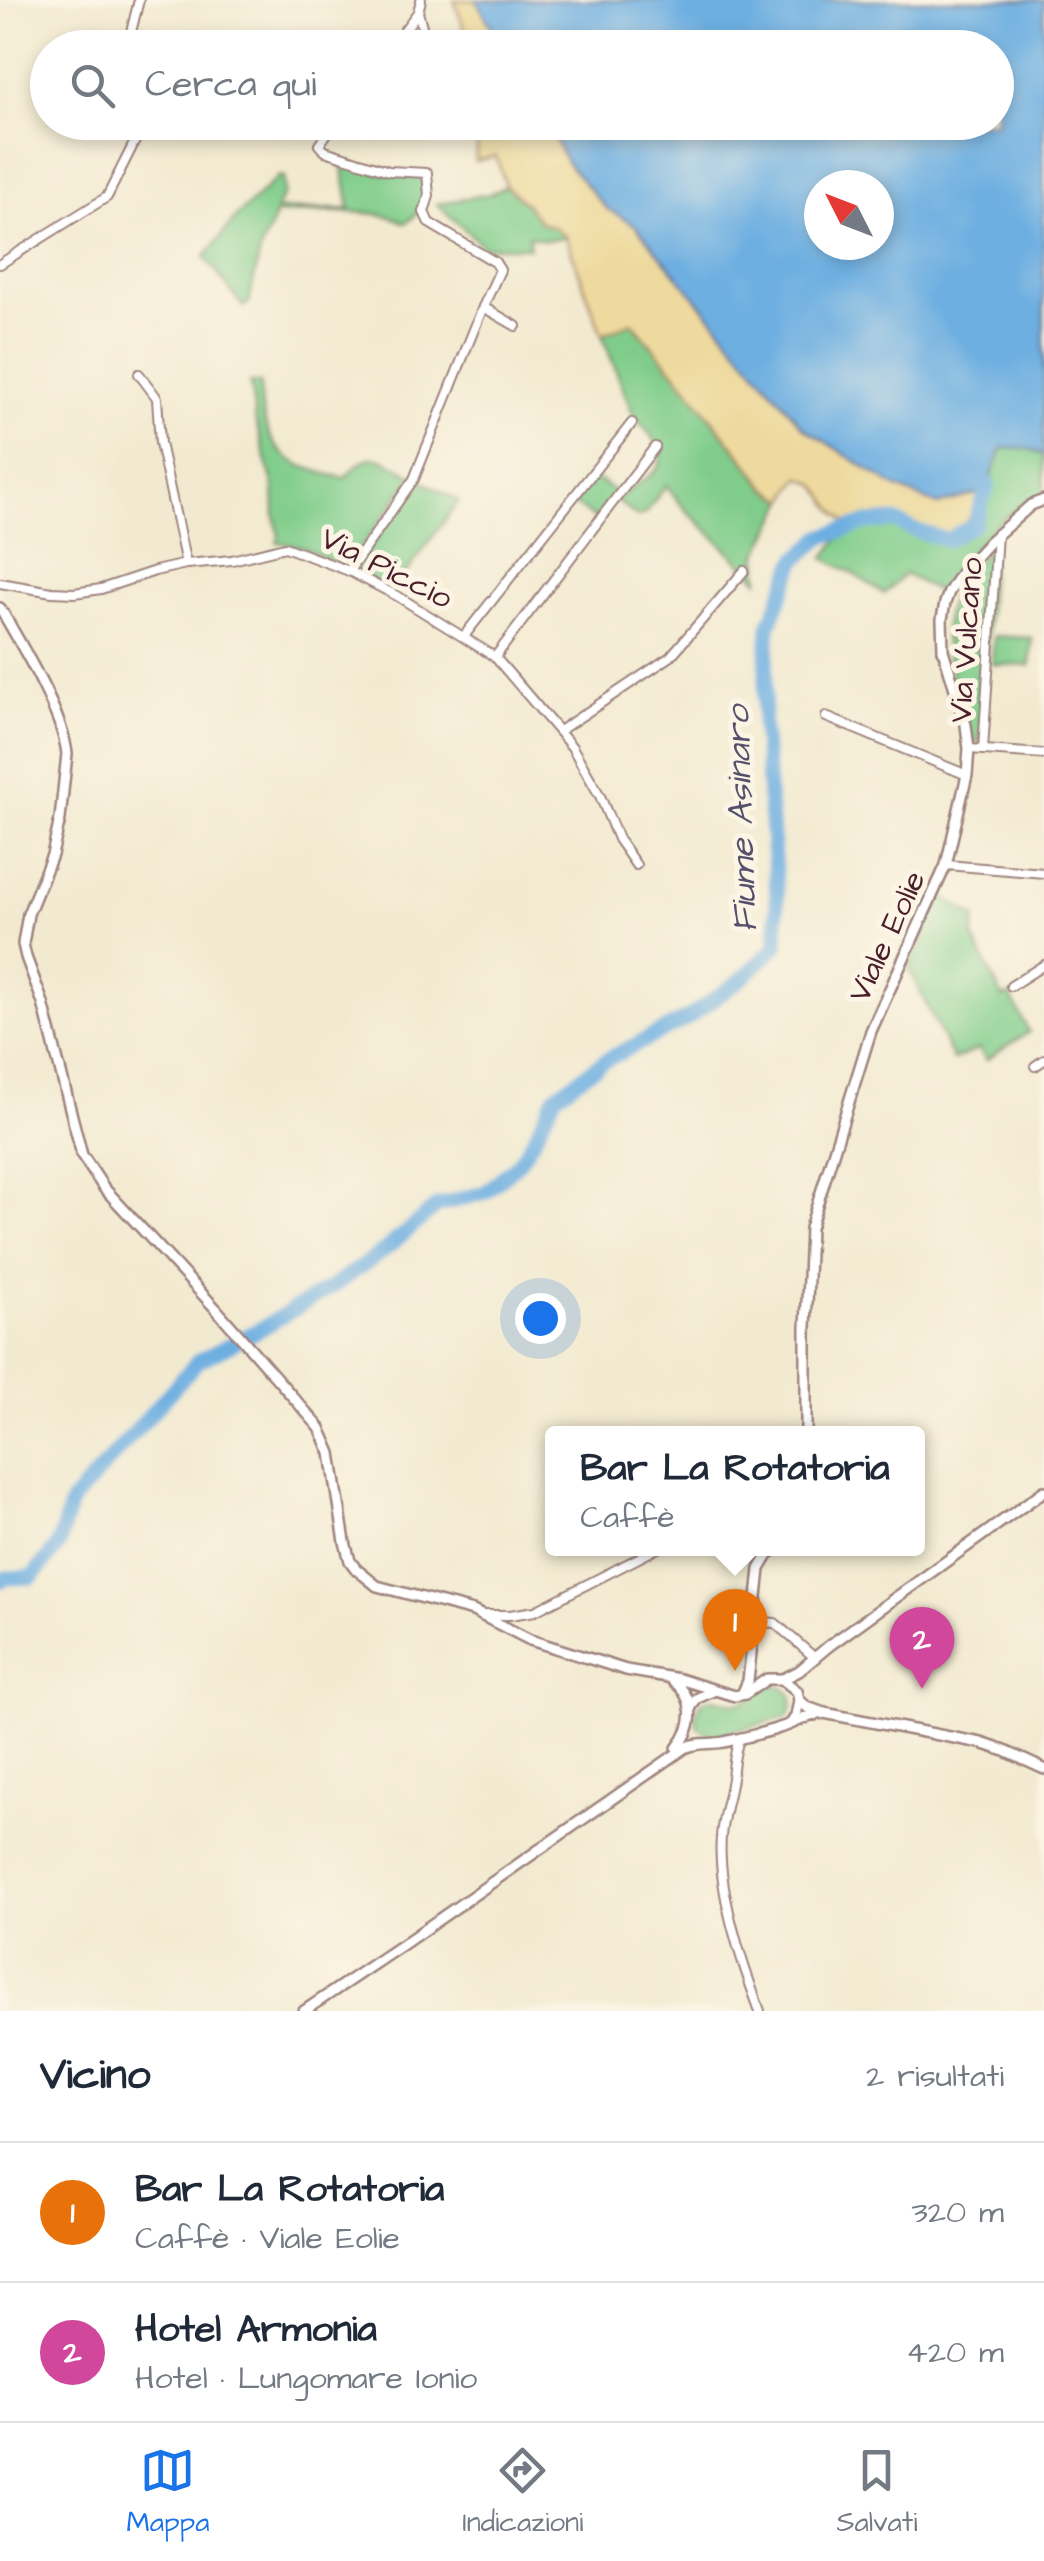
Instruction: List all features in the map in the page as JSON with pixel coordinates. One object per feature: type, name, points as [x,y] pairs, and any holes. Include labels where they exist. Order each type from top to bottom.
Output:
[{"type":"street","points":[[131,30],[138,0]]},
{"type":"street","points":[[404,30],[418,12],[421,0]]},
{"type":"street","points":[[418,12],[424,30]]},
{"type":"street","points":[[0,264],[107,197],[135,140]]},
{"type":"street","points":[[322,140],[319,144],[325,151],[372,167],[408,174],[427,173],[429,196],[424,212],[429,224],[495,262],[500,270],[414,479],[348,571]]},
{"type":"street","points":[[483,307],[516,326]]},
{"type":"street","points":[[139,374],[157,398],[160,444],[186,564]]},
{"type":"street","points":[[464,636],[632,423]]},
{"type":"street","points":[[495,657],[656,446]]},
{"type":"street","name":"Viale Eolie","points":[[806,1426],[810,1228],[871,1031],[946,865],[966,776],[966,725],[943,650],[945,603],[961,572],[997,534],[1044,500]]},
{"type":"street","name":"Via Vulcano","points":[[983,750],[997,534]]},
{"type":"street","name":"Via Piccio","points":[[0,583],[74,593],[186,564],[232,560],[285,547],[348,571],[495,657],[560,731],[584,766],[618,839],[636,866]]},
{"type":"street","points":[[560,731],[670,658],[744,571]]},
{"type":"street","points":[[0,608],[52,704],[68,754],[52,855],[28,914],[24,944],[82,1155],[104,1188],[312,1419],[331,1452],[345,1542],[356,1570],[377,1586],[486,1615],[510,1616],[535,1611],[642,1556]]},
{"type":"street","points":[[826,717],[966,776]]},
{"type":"street","points":[[969,749],[1044,754]]},
{"type":"street","points":[[946,865],[1044,872]]},
{"type":"street","points":[[1011,986],[1044,965]]},
{"type":"street","points":[[1035,1066],[1044,1060]]},
{"type":"street","points":[[486,1615],[530,1640],[596,1662],[671,1678],[713,1692],[742,1695],[767,1678],[793,1675],[1044,1491]]},
{"type":"street","points":[[742,1695],[748,1681],[762,1562],[768,1556]]},
{"type":"street","points":[[753,1622],[775,1623],[814,1660]]},
{"type":"street","points":[[750,1647],[753,1664],[767,1678]]},
{"type":"street","points":[[792,1722],[802,1677],[814,1660]]},
{"type":"street","points":[[666,1762],[690,1727],[690,1708],[681,1686],[671,1678]]},
{"type":"street","points":[[782,1679],[807,1707],[824,1713],[981,1743],[1044,1769]]},
{"type":"street","points":[[690,1708],[698,1698],[713,1692]]},
{"type":"street","points":[[304,2011],[692,1744],[740,1738],[784,1727],[806,1715],[824,1713]]},
{"type":"street","points":[[690,1727],[694,1734],[734,1758]]},
{"type":"street","points":[[740,1738],[720,1837],[724,1878],[743,1967],[760,2011]]},
{"type":"green space","points":[[342,162],[379,173],[425,177],[420,210],[405,223],[362,213],[276,214],[260,251],[249,302],[243,307],[205,257],[237,216],[279,176],[284,177],[284,193],[276,210],[350,209]]},
{"type":"green space","points":[[506,186],[541,223],[566,237],[545,240],[529,236],[529,247],[484,247],[437,204],[489,194]]},
{"type":"green space","points":[[631,322],[766,488],[786,500],[758,554],[759,580],[682,506],[666,485],[646,513],[638,517],[616,501],[655,471],[662,449],[633,414],[602,335]]},
{"type":"green space","points":[[250,383],[260,383],[271,439],[291,460],[345,478],[362,462],[377,458],[413,476],[348,566],[338,565],[340,560],[335,557],[332,562],[301,547],[277,542],[274,488],[256,423]]},
{"type":"green space","points":[[1002,448],[1030,449],[1044,455],[1044,494],[999,522],[940,593],[904,574],[884,594],[824,558],[850,524],[878,517],[902,519],[930,532],[972,517],[979,493],[988,485]]},
{"type":"green space","points":[[593,477],[617,493],[596,519],[572,503]]},
{"type":"green space","points":[[417,478],[459,501],[393,591],[355,571],[356,566]]},
{"type":"green space","points":[[992,545],[977,743],[972,741],[954,684],[945,624],[956,587]]},
{"type":"green space","points":[[994,636],[1032,638],[1030,666],[992,664]]},
{"type":"green space","points":[[942,896],[976,918],[973,937],[1003,998],[1010,995],[1029,1032],[986,1060],[979,1049],[953,1060],[909,968]]},
{"type":"green space","points":[[779,1685],[792,1700],[786,1718],[712,1736],[698,1728],[696,1718],[703,1701],[717,1698],[740,1703],[767,1687]]},
{"type":"sand","points":[[454,0],[476,0],[493,30],[465,30]]},
{"type":"sand","points":[[478,140],[555,140],[566,162],[606,208],[636,226],[803,427],[897,488],[938,505],[979,493],[968,520],[949,534],[925,530],[898,518],[850,524],[811,482],[799,478],[786,500],[767,488],[632,322],[602,335],[566,237],[541,223],[506,186],[496,156],[475,161]]},
{"type":"water","points":[[476,0],[1044,0],[1044,455],[1030,449],[1002,448],[988,485],[979,493],[938,505],[897,488],[803,427],[636,226],[606,208],[566,162],[555,140],[1014,140],[1014,30],[493,30]]},
{"type":"waterway","name":"Fiume Asinaro","points":[[0,1581],[32,1577],[58,1546],[71,1503],[198,1361],[333,1286],[381,1253],[437,1206],[486,1192],[518,1163],[555,1096],[604,1061],[688,1018],[743,978],[777,946],[777,895],[763,725],[769,626],[796,560],[822,537],[866,523],[895,521],[947,540],[974,524],[988,485]]},
{"type":"place","name":"Bar La Rotatoria","points":[[735,1671]]},
{"type":"place","name":"Hotel Armonia","points":[[922,1689]]}]
